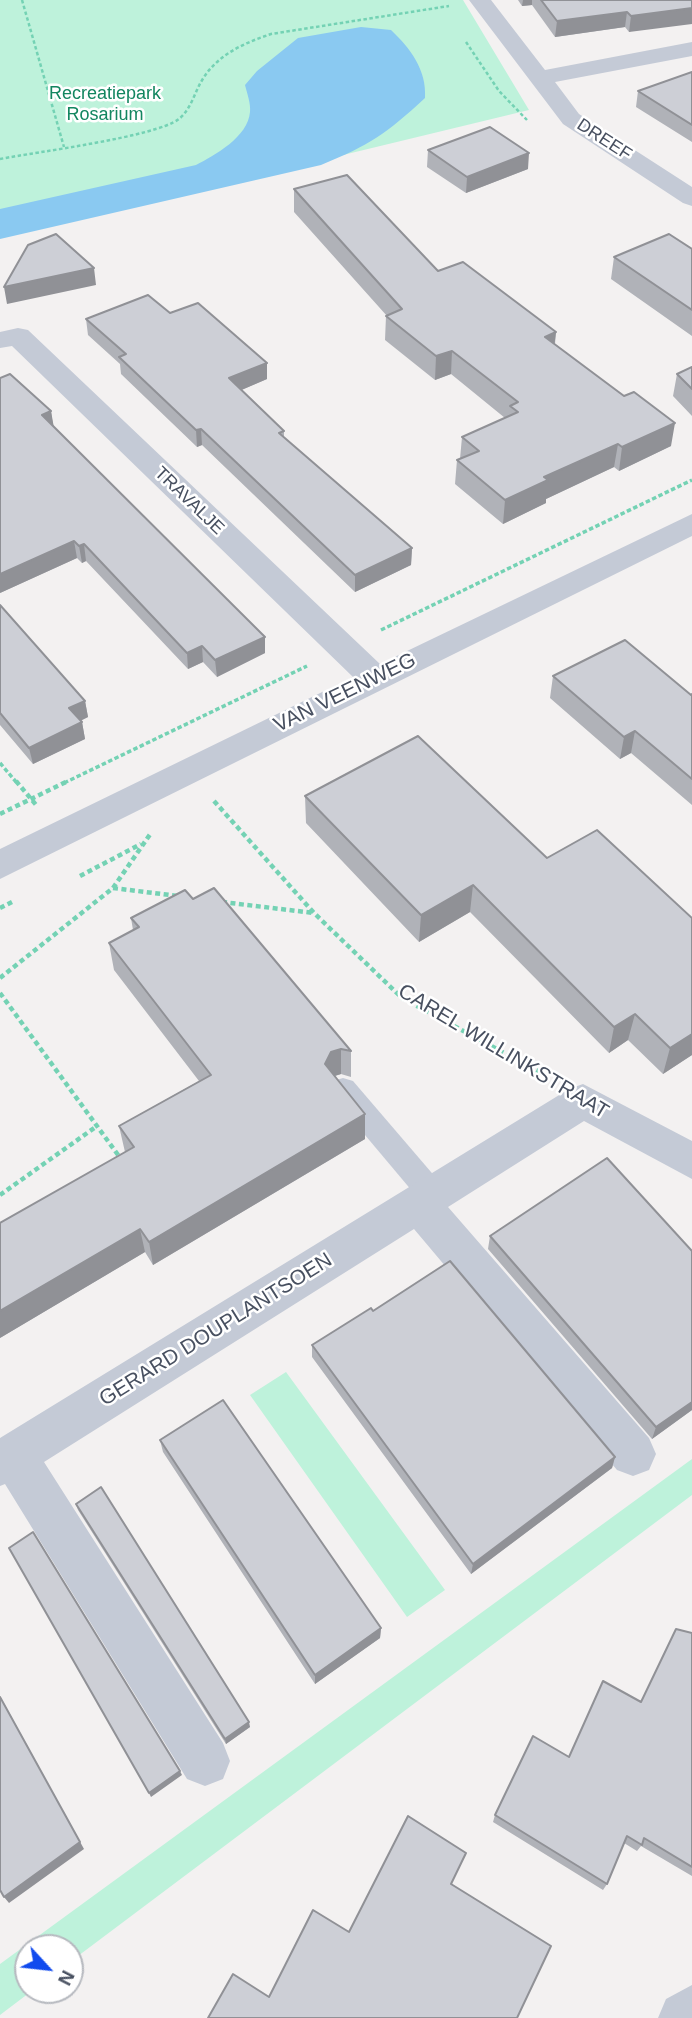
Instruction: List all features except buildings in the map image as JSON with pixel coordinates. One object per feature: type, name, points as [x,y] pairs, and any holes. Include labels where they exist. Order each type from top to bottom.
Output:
[{"type":"street","name":"DREEF","points":[[480,1],[571,119],[692,198]]},
{"type":"street","points":[[539,78],[692,49]]},
{"type":"street","name":"TRAVALJE","points":[[0,341],[18,336],[374,678]]},
{"type":"street","name":"VAN VEENWEG","points":[[5,851],[374,678],[692,524]]},
{"type":"street","name":"CAREL WILLINKSTRAAT","points":[[583,1101],[692,1161]]},
{"type":"street","name":"GERARD DOUPLANTSOEN","points":[[205,1760],[7,1460],[583,1101]]},
{"type":"street","points":[[425,1199],[633,1454]]},
{"type":"street","points":[[685,2018],[692,2012]]},
{"type":"lane","points":[[342,1088],[425,1199]]},
{"type":"path","points":[[22,0],[64,147]]},
{"type":"path","points":[[0,159],[153,130],[179,119],[191,105],[202,79],[222,57],[246,42],[271,34],[480,1]]},
{"type":"path","points":[[0,764],[37,807]]},
{"type":"path","name":"CAREL WILLINKSTRAAT","points":[[214,801],[314,913],[402,998],[557,1082],[583,1101]]},
{"type":"path","points":[[0,978],[113,888],[151,832]]},
{"type":"path","points":[[80,876],[144,842]]},
{"type":"path","points":[[113,888],[180,897]]},
{"type":"path","points":[[220,902],[314,913]]},
{"type":"path","points":[[0,993],[123,1161]]},
{"type":"path","points":[[0,1195],[97,1126]]},
{"type":"green space","name":"Recreatiepark Rosarium","points":[[0,0],[463,0],[529,110],[0,238]]},
{"type":"green space","points":[[286,1372],[445,1590],[407,1617],[250,1395]]},
{"type":"green space","points":[[692,1459],[692,1495],[84,1951],[84,1934],[41,1934]]},
{"type":"green space","points":[[14,1954],[15,2004],[0,2015],[0,1964]]},
{"type":"water","points":[[361,27],[391,30],[416,60],[425,88],[425,98],[388,130],[365,145],[321,165],[0,239],[0,209],[196,165],[212,156],[237,137],[248,121],[250,106],[245,85],[257,71],[298,38]]}]
